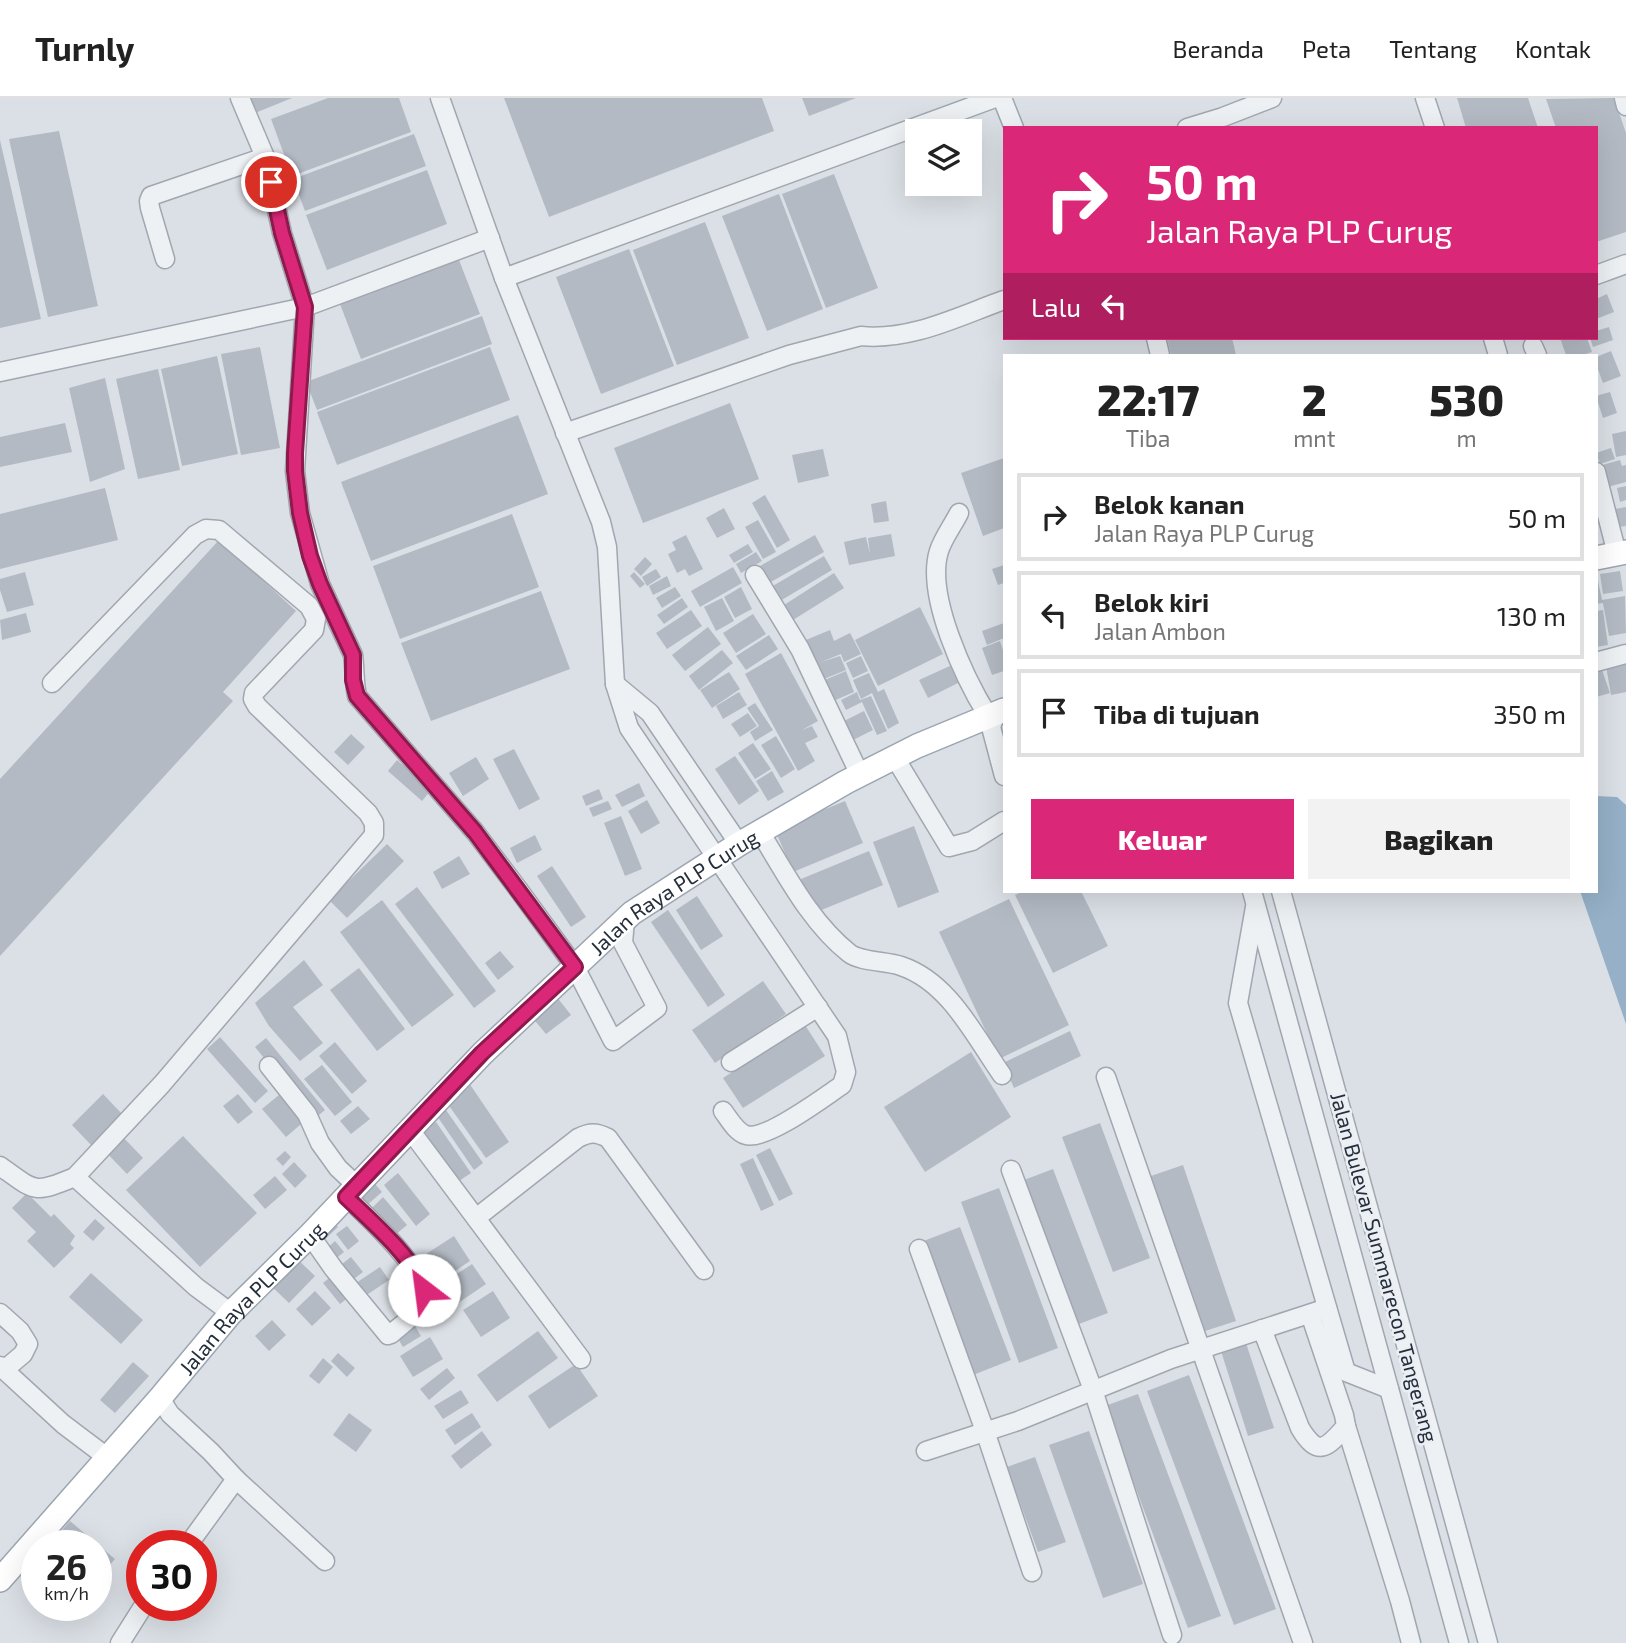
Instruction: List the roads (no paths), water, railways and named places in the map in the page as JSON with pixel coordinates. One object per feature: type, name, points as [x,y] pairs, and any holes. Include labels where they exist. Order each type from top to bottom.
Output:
[{"type":"main road","name":"Jalan Raya PLP Curug","points":[[0,1580],[160,1398],[231,1312],[310,1235],[482,1053],[625,919],[739,844],[859,775],[996,713]]},
{"type":"street","points":[[240,98],[265,157],[282,233],[305,307],[295,471],[300,513],[320,584],[353,655],[353,680],[357,696],[475,832],[575,967],[613,1041],[656,1011],[657,1005],[623,943],[625,919]]},
{"type":"street","points":[[440,98],[504,278],[601,522],[607,547],[615,684],[629,728],[818,1007],[837,1037],[843,1055],[846,1072],[842,1085],[770,1130],[747,1135],[739,1131],[723,1111]]},
{"type":"street","points":[[504,278],[995,98]]},
{"type":"street","points":[[1002,98],[1013,126]]},
{"type":"street","points":[[1193,126],[1272,98]]},
{"type":"street","points":[[1425,98],[1434,126]]},
{"type":"street","points":[[1623,98],[1626,106]]},
{"type":"street","points":[[165,259],[150,208],[151,196],[265,157]]},
{"type":"street","points":[[0,372],[305,307],[490,237]]},
{"type":"street","points":[[1598,274],[1626,264]]},
{"type":"street","points":[[565,433],[789,355],[861,336],[906,334],[1003,300]]},
{"type":"street","points":[[1598,482],[1613,555]]},
{"type":"street","points":[[959,513],[939,551],[935,579],[943,615],[968,685],[996,713],[991,727],[1003,772]]},
{"type":"street","points":[[0,1166],[36,1190],[46,1189],[75,1177],[162,1084],[374,835],[374,823],[368,813],[257,706],[253,699],[254,693],[314,630],[316,619],[309,606],[219,530],[206,529],[195,535],[51,683]]},
{"type":"street","points":[[755,575],[800,649],[859,775]]},
{"type":"street","points":[[1598,661],[1626,654]]},
{"type":"street","points":[[615,684],[650,713],[739,844]]},
{"type":"street","points":[[900,755],[900,766],[949,847],[972,841],[1003,822]]},
{"type":"street","points":[[760,832],[809,911],[851,955],[901,966],[923,976],[942,990],[1002,1075]]},
{"type":"street","name":"Jalan Bulevar Summarecon Tangerang","points":[[1283,893],[1488,1643]]},
{"type":"street","points":[[1254,897],[1237,1003],[1346,1372],[1389,1389]]},
{"type":"street","name":"Jalan Bulevar Summarecon Tangerang","points":[[1254,897],[1459,1643]]},
{"type":"street","points":[[730,1062],[818,1007]]},
{"type":"street","points":[[269,1066],[307,1114],[320,1143],[351,1191],[421,1281],[424,1290],[422,1305],[388,1335],[333,1268],[310,1235]]},
{"type":"street","points":[[1106,1077],[1303,1643]]},
{"type":"street","points":[[1313,1113],[1341,1106]]},
{"type":"street","points":[[410,1129],[581,1359]]},
{"type":"street","points":[[476,1218],[578,1138],[588,1133],[598,1133],[608,1138],[704,1270]]},
{"type":"street","points":[[1011,1170],[1093,1390],[1172,1635]]},
{"type":"street","points":[[75,1177],[196,1287],[231,1312]]},
{"type":"street","points":[[919,1249],[985,1431],[1032,1572]]},
{"type":"street","points":[[926,1451],[1018,1420],[1200,1349],[1327,1308]]},
{"type":"street","points":[[0,1312],[20,1331],[28,1344],[23,1354],[2,1368],[63,1424],[108,1458]]},
{"type":"street","points":[[1310,1314],[1344,1415],[1411,1643]]},
{"type":"street","points":[[1262,1329],[1307,1440],[1313,1445],[1330,1445],[1346,1426]]},
{"type":"street","points":[[160,1398],[170,1413],[236,1479],[325,1561]]},
{"type":"street","points":[[199,1530],[236,1479]]},
{"type":"street","points":[[1419,1497],[1446,1489]]},
{"type":"street","points":[[120,1643],[134,1621]]},
{"type":"water","points":[[1598,796],[1617,797],[1626,805],[1626,1024],[1581,893],[1598,893]]}]
